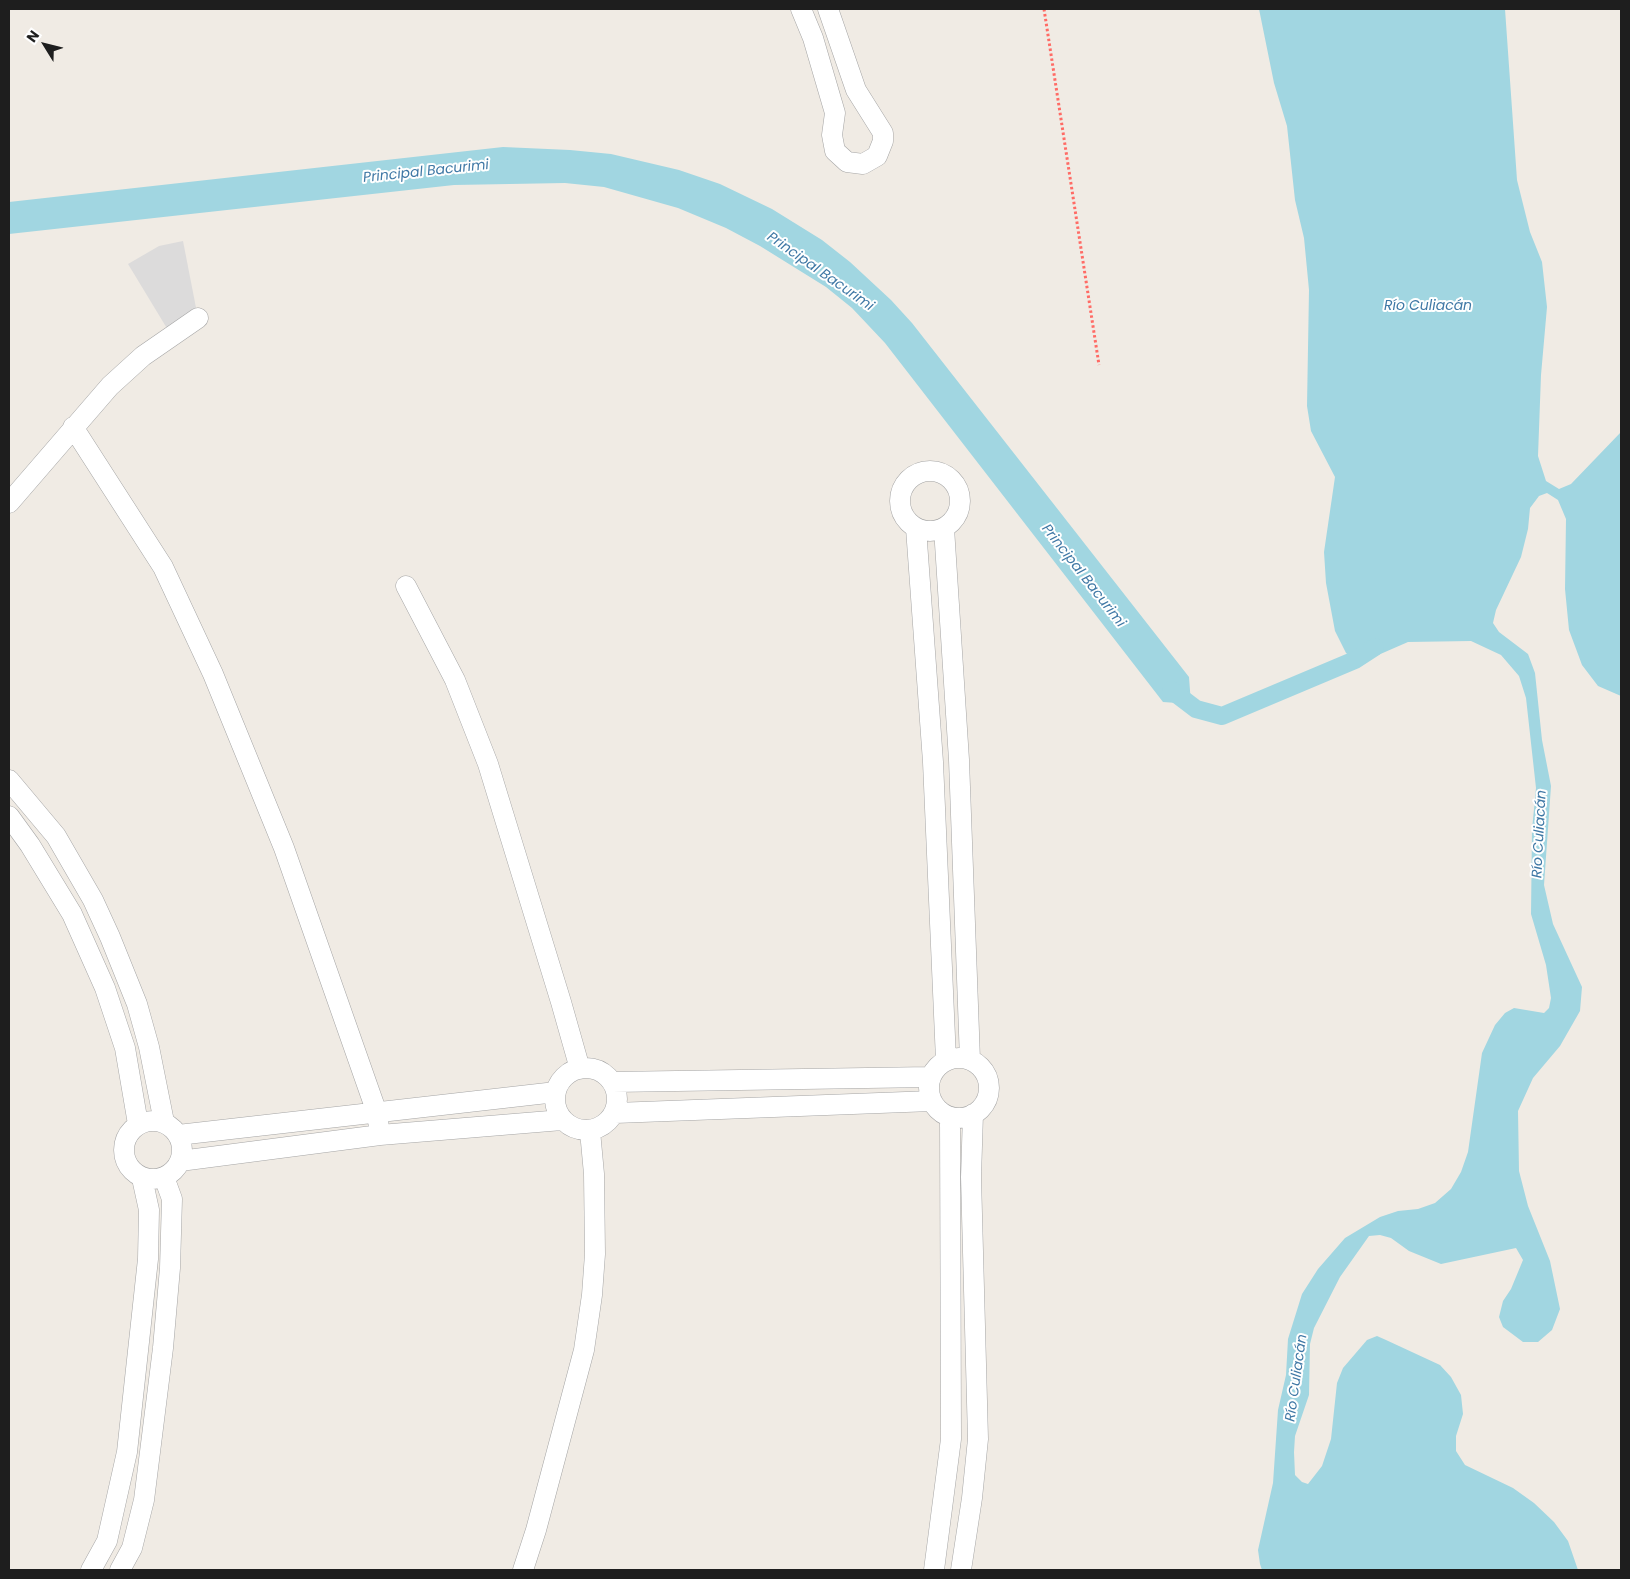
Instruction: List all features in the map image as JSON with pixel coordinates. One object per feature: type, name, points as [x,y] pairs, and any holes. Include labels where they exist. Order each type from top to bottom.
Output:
[{"type":"street","points":[[801,9],[813,38],[836,113],[832,135],[835,151],[847,162],[863,164],[877,156],[883,141],[883,133],[856,90],[828,9]]},
{"type":"street","points":[[9,503],[110,386],[143,356],[198,318]]},
{"type":"street","points":[[73,427],[163,567],[213,674],[284,848],[377,1113],[380,1134]]},
{"type":"street","points":[[924,470],[935,470],[953,480],[959,489],[961,500],[955,518],[944,528],[930,532],[916,528],[905,519],[901,511],[901,491],[906,481],[914,474],[924,470]]},
{"type":"street","points":[[916,528],[933,762],[946,1060]]},
{"type":"street","points":[[944,528],[959,760],[970,1060]]},
{"type":"street","points":[[406,586],[454,680],[488,764],[580,1069]]},
{"type":"street","points":[[933,762],[959,760]]},
{"type":"street","points":[[11,787],[56,836],[93,900],[110,937],[136,1004],[171,1128],[182,1152],[180,1161],[175,1169],[164,1177],[151,1180],[142,1178],[128,1166],[123,1148],[126,1138],[138,1124],[150,1121],[171,1128],[377,1113],[556,1092]]},
{"type":"street","points":[[9,816],[30,845],[72,914],[105,988],[125,1048],[138,1124]]},
{"type":"street","points":[[964,1057],[970,1060],[982,1067],[988,1076],[990,1087],[984,1105],[973,1114],[959,1118],[941,1113],[932,1101],[928,1088],[935,1068],[946,1060],[964,1057]]},
{"type":"street","points":[[580,1069],[596,1069],[612,1082],[618,1102],[615,1113],[609,1121],[590,1131],[570,1127],[562,1120],[557,1112],[556,1092],[567,1075],[580,1069]]},
{"type":"street","points":[[612,1082],[930,1078]]},
{"type":"street","points":[[615,1113],[932,1101]]},
{"type":"street","points":[[962,1570],[978,1439],[971,1178],[973,1114]]},
{"type":"street","points":[[934,1570],[951,1438],[950,1117]]},
{"type":"street","points":[[180,1161],[380,1134],[562,1120]]},
{"type":"street","points":[[523,1570],[536,1530],[584,1350],[592,1295],[595,1245],[594,1174],[590,1131]]},
{"type":"street","points":[[120,1570],[132,1548],[144,1500],[164,1340],[172,1200],[164,1177]]},
{"type":"street","points":[[91,1570],[107,1541],[127,1452],[148,1259],[149,1210],[142,1178]]},
{"type":"street","points":[[951,1438],[978,1439]]},
{"type":"street","points":[[107,1541],[132,1548]]},
{"type":"path","points":[[1044,9],[1099,365]]},
{"type":"shaded area","points":[[183,241],[198,318],[171,335],[128,264],[159,246]]},
{"type":"water","name":"Río Culiacán","points":[[1259,9],[1505,9],[1517,180],[1530,232],[1542,262],[1547,307],[1541,375],[1538,456],[1546,481],[1559,489],[1571,484],[1621,432],[1621,696],[1598,686],[1582,665],[1569,630],[1565,589],[1566,519],[1558,500],[1547,493],[1539,496],[1530,508],[1528,529],[1521,557],[1496,610],[1493,623],[1499,632],[1528,654],[1535,673],[1542,740],[1551,786],[1544,885],[1553,924],[1582,987],[1580,1011],[1560,1046],[1533,1078],[1518,1111],[1519,1171],[1528,1206],[1550,1261],[1560,1309],[1552,1330],[1538,1342],[1523,1342],[1503,1327],[1499,1317],[1503,1301],[1511,1289],[1523,1260],[1516,1248],[1441,1264],[1409,1251],[1391,1238],[1380,1235],[1369,1236],[1340,1277],[1314,1328],[1310,1344],[1309,1395],[1295,1436],[1294,1452],[1295,1475],[1302,1482],[1308,1484],[1322,1466],[1331,1439],[1337,1383],[1343,1368],[1367,1340],[1377,1336],[1440,1365],[1451,1377],[1461,1395],[1463,1414],[1456,1436],[1456,1451],[1465,1465],[1513,1488],[1534,1503],[1554,1522],[1568,1541],[1578,1570],[1262,1570],[1260,1564],[1258,1550],[1273,1483],[1278,1410],[1286,1375],[1288,1339],[1302,1294],[1318,1269],[1345,1238],[1380,1217],[1398,1211],[1418,1209],[1435,1203],[1451,1189],[1461,1172],[1468,1152],[1482,1053],[1495,1025],[1505,1013],[1514,1008],[1544,1013],[1549,1008],[1551,998],[1546,965],[1531,914],[1532,830],[1536,788],[1526,698],[1519,676],[1501,655],[1471,641],[1408,642],[1369,659],[1355,660],[1346,653],[1335,631],[1326,583],[1324,552],[1335,477],[1311,431],[1307,406],[1309,290],[1304,238],[1295,200],[1287,126],[1274,83]]},
{"type":"water","points":[[503,147],[611,154],[679,170],[720,184],[772,209],[822,240],[850,262],[891,300],[912,323],[1189,677],[1191,704],[1163,702],[885,343],[852,308],[826,287],[760,246],[726,228],[678,208],[604,187],[565,183],[454,185],[9,234],[9,202]]},
{"type":"waterway","name":"Principal Bacurimi","points":[[1171,690],[1196,709],[1222,716],[1355,660],[1375,647]]}]
